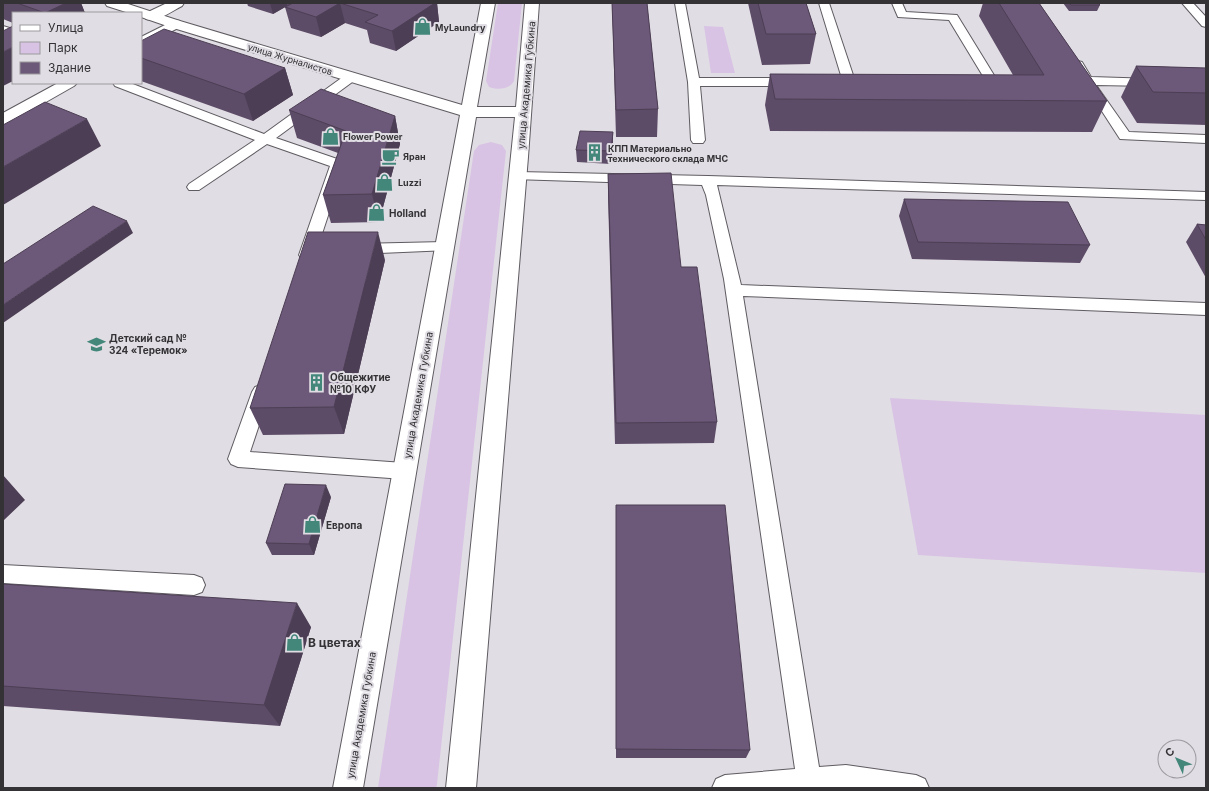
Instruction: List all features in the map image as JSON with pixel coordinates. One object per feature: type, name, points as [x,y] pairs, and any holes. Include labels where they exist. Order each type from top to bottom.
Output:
[{"type":"street","name":"улица Журналистов","points":[[112,3],[139,12]]},
{"type":"street","points":[[151,16],[177,3]]},
{"type":"street","name":"улица Академика Губкина","points":[[348,788],[488,3]]},
{"type":"street","name":"улица Академика Губкина","points":[[461,788],[518,176],[532,3]]},
{"type":"street","name":"улица Журналистов","points":[[142,13],[468,112],[523,112]]},
{"type":"street","points":[[142,42],[175,24]]},
{"type":"street","points":[[3,120],[67,84]]},
{"type":"lane","points":[[680,3],[694,82],[698,140]]},
{"type":"lane","points":[[824,3],[849,82]]},
{"type":"lane","points":[[897,3],[902,15],[953,17],[994,85],[971,85]]},
{"type":"lane","points":[[1187,3],[1206,24]]},
{"type":"lane","points":[[1071,55],[1124,136],[1206,139]]},
{"type":"lane","points":[[194,187],[266,139],[351,77]]},
{"type":"lane","points":[[1087,81],[1161,82]]},
{"type":"lane","points":[[694,82],[809,82]]},
{"type":"lane","points":[[833,82],[879,82]]},
{"type":"lane","points":[[122,84],[266,139],[338,164],[310,250],[302,267]]},
{"type":"lane","points":[[518,176],[708,180],[1206,196]]},
{"type":"lane","points":[[708,180],[714,195],[733,290],[809,780]]},
{"type":"lane","points":[[342,249],[444,247]]},
{"type":"lane","points":[[310,250],[326,249]]},
{"type":"lane","points":[[733,290],[1206,309]]},
{"type":"lane","points":[[267,373],[238,459],[404,471]]},
{"type":"lane","points":[[3,574],[194,585]]},
{"type":"lane","points":[[725,788],[846,777],[916,788]]},
{"type":"green space","points":[[498,3],[522,3],[514,81],[506,88],[496,89],[489,87],[486,81]]},
{"type":"green space","points":[[704,26],[723,27],[735,73],[711,73]]},
{"type":"green space","points":[[491,142],[502,145],[506,151],[437,784],[436,788],[378,788],[474,151],[479,145]]},
{"type":"green space","points":[[890,398],[1206,415],[1206,573],[918,555]]},
{"type":"building","points":[[17,3],[66,3],[47,12],[42,12]]},
{"type":"building","points":[[293,3],[340,3],[316,17],[285,7]]},
{"type":"building","points":[[340,3],[435,3],[392,31],[365,22],[378,15]]},
{"type":"building","points":[[612,3],[647,3],[658,109],[616,110]]},
{"type":"building","points":[[758,3],[806,3],[816,34],[766,34]]},
{"type":"building","points":[[999,3],[1039,3],[1107,101],[775,99],[770,74],[1044,75]]},
{"type":"building","points":[[1069,3],[1098,3],[1100,5],[1071,5]]},
{"type":"building","points":[[12,26],[12,48],[3,52],[3,31]]},
{"type":"building","points":[[164,29],[285,68],[244,94],[142,58],[142,40]]},
{"type":"building","points":[[1136,66],[1206,68],[1206,93],[1153,92]]},
{"type":"building","points":[[321,89],[395,116],[372,194],[323,195],[346,131],[289,110]]},
{"type":"building","points":[[45,102],[87,119],[3,167],[3,125]]},
{"type":"building","points":[[580,131],[613,132],[611,151],[576,150]]},
{"type":"building","points":[[671,173],[681,267],[697,267],[717,422],[616,423],[608,174]]},
{"type":"building","points":[[904,199],[1068,202],[1090,245],[918,242]]},
{"type":"building","points":[[93,206],[127,221],[3,305],[3,264]]},
{"type":"building","points":[[1197,224],[1206,225],[1206,240]]},
{"type":"building","name":"Общежитие №10 КФУ","points":[[308,232],[378,232],[334,407],[250,408]]},
{"type":"building","points":[[285,484],[326,485],[309,544],[266,543]]},
{"type":"building","points":[[616,505],[725,505],[750,750],[616,749]]},
{"type":"building","points":[[3,584],[297,603],[264,705],[3,686]]},
{"type":"place","name":"MyLaundry","points":[[422,27]]},
{"type":"place","name":"Flower Power","points":[[330,136]]},
{"type":"place","name":"КПП Материально технического склада МЧС","points":[[595,153]]},
{"type":"place","name":"Яран","points":[[390,156]]},
{"type":"place","name":"Luzzi","points":[[385,182]]},
{"type":"place","name":"Holland","points":[[376,213]]},
{"type":"place","name":"Детский сад № 324 «Теремок»","points":[[96,344]]},
{"type":"place","name":"Общежитие №10 КФУ","points":[[317,383]]},
{"type":"place","name":"Европа","points":[[313,525]]},
{"type":"place","name":"В цветах","points":[[295,642]]}]
